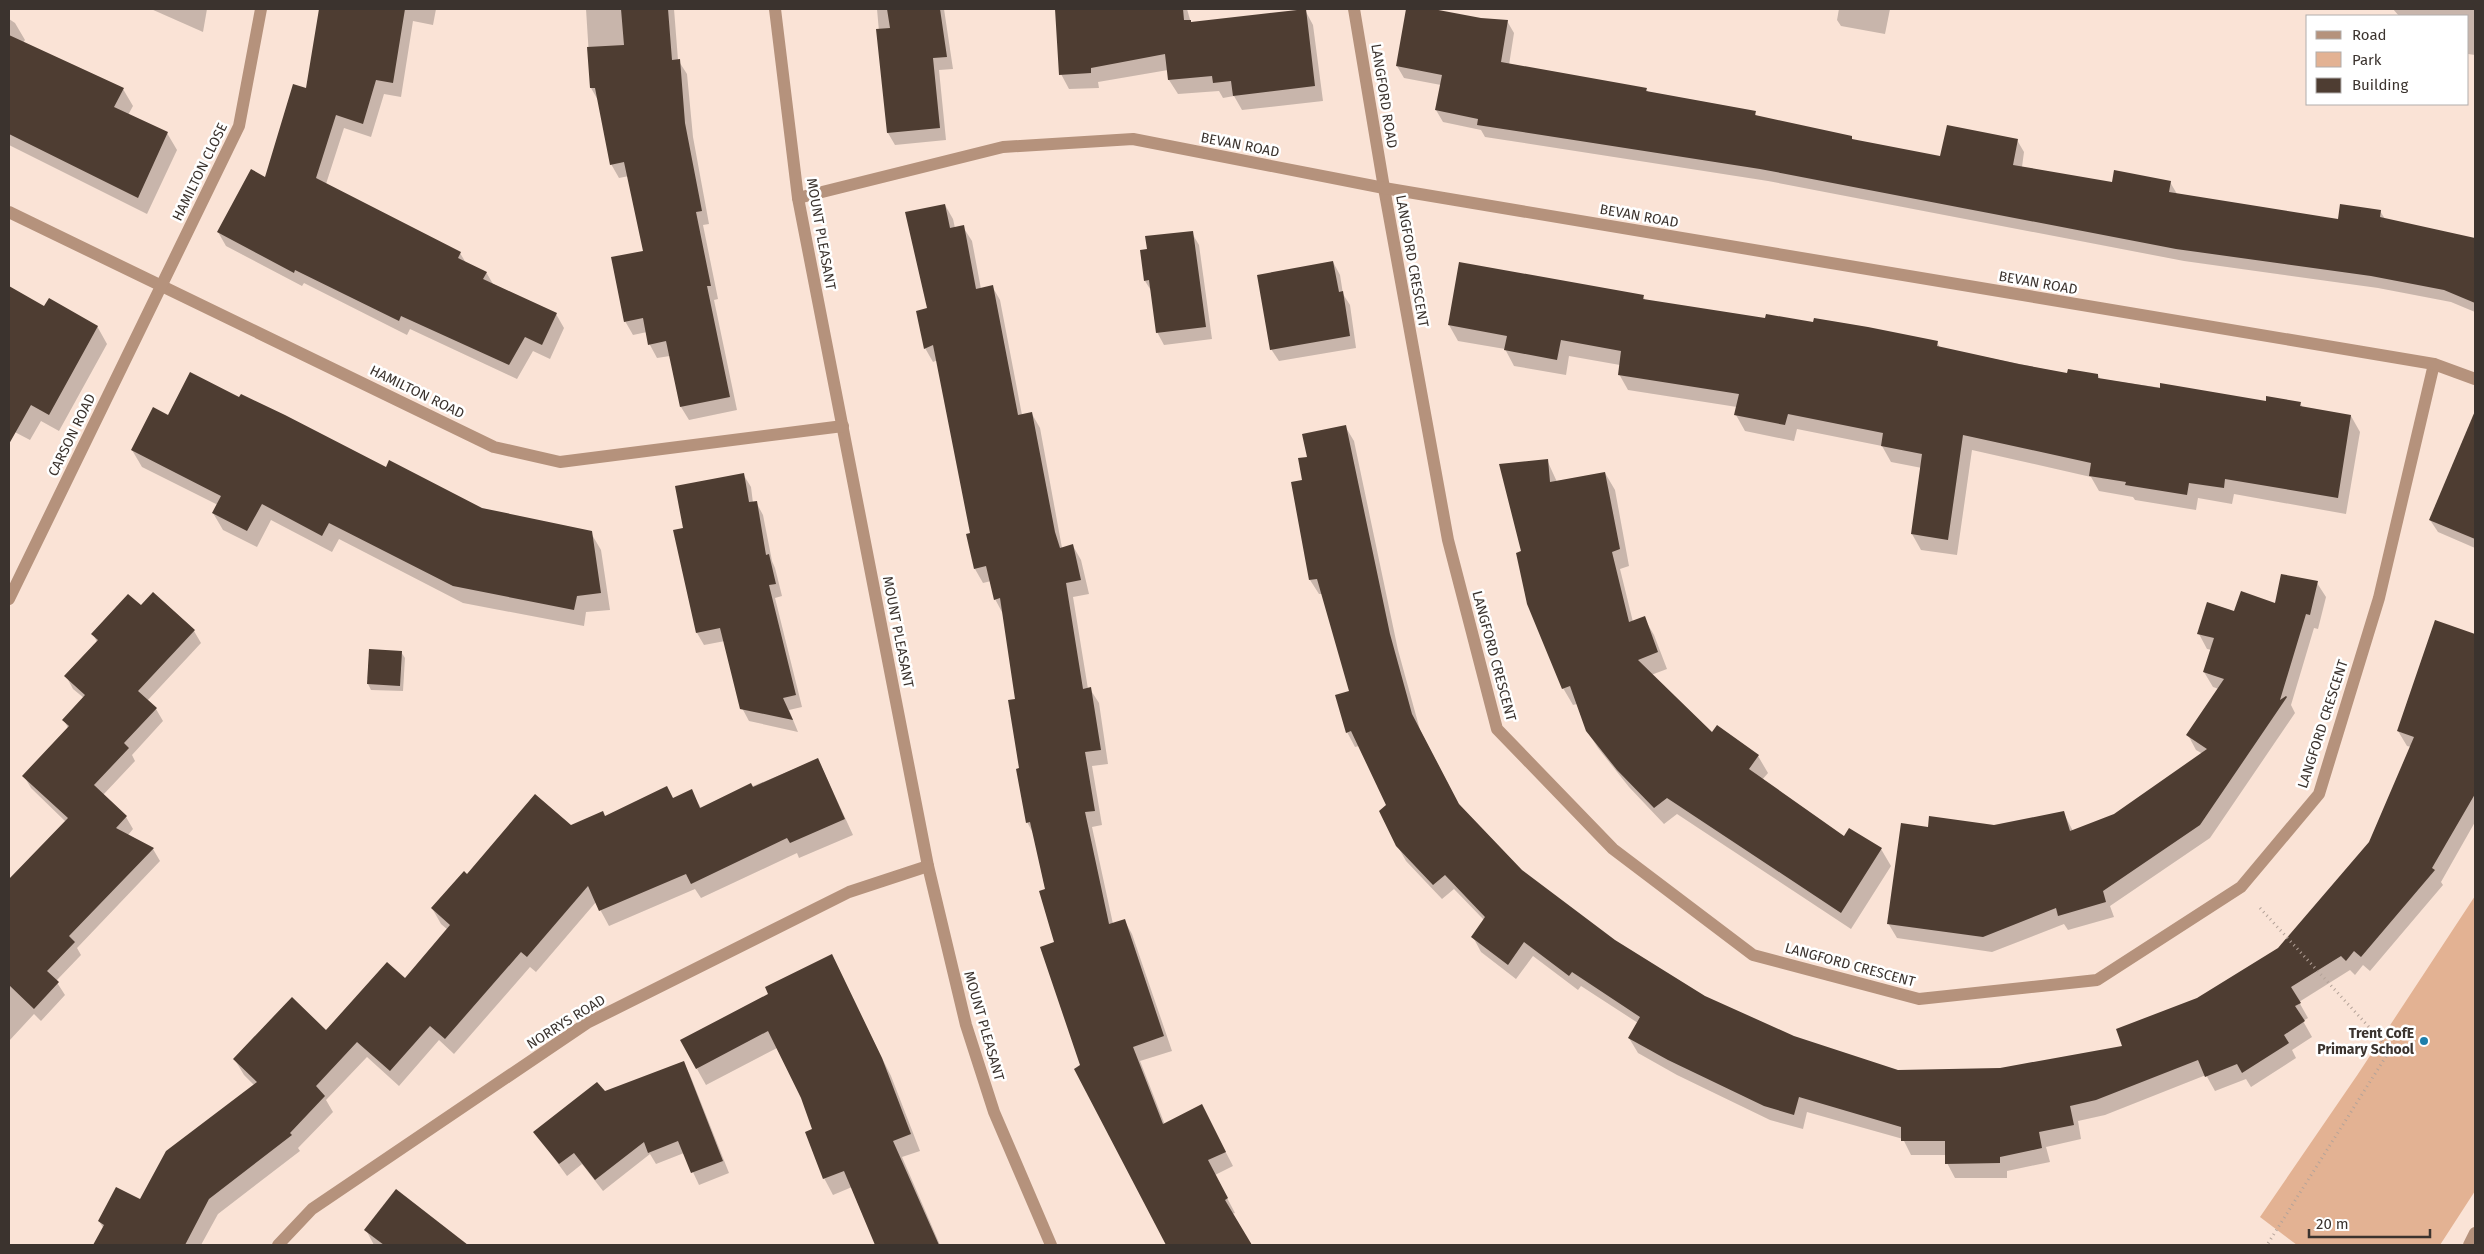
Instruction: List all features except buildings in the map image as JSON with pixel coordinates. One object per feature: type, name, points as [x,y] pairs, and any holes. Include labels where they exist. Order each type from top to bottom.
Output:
[{"type":"street","name":"HAMILTON CLOSE","points":[[162,284],[239,126],[261,9]]},
{"type":"street","name":"MOUNT PLEASANT","points":[[775,9],[798,198],[928,866],[966,1025],[994,1112],[1051,1245]]},
{"type":"street","name":"LANGFORD ROAD","points":[[1354,9],[1384,188]]},
{"type":"street","name":"BEVAN ROAD","points":[[798,198],[1003,147],[1134,139],[1384,188],[2434,364],[2475,380]]},
{"type":"street","name":"LANGFORD CRESCENT","points":[[1384,188],[1448,540],[1497,729],[1613,849],[1753,955],[1919,999],[2097,980],[2241,886],[2319,794],[2379,598],[2434,364]]},
{"type":"street","name":"HAMILTON ROAD","points":[[9,212],[162,284],[494,447],[560,462],[843,426]]},
{"type":"street","name":"CARSON ROAD","points":[[9,599],[162,284]]},
{"type":"street","name":"NORRYS ROAD","points":[[278,1245],[312,1209],[587,1023],[849,892],[928,866]]},
{"type":"street","points":[[2469,1245],[2475,1233]]},
{"type":"path","points":[[2241,886],[2390,1050],[2267,1245]]},
{"type":"green space","name":"Trent CofE Primary School","points":[[2475,896],[2475,1191],[2440,1245],[2297,1245],[2260,1217],[2358,1074]]},
{"type":"place","name":"Trent CofE Primary School","points":[[2424,1041]]}]
